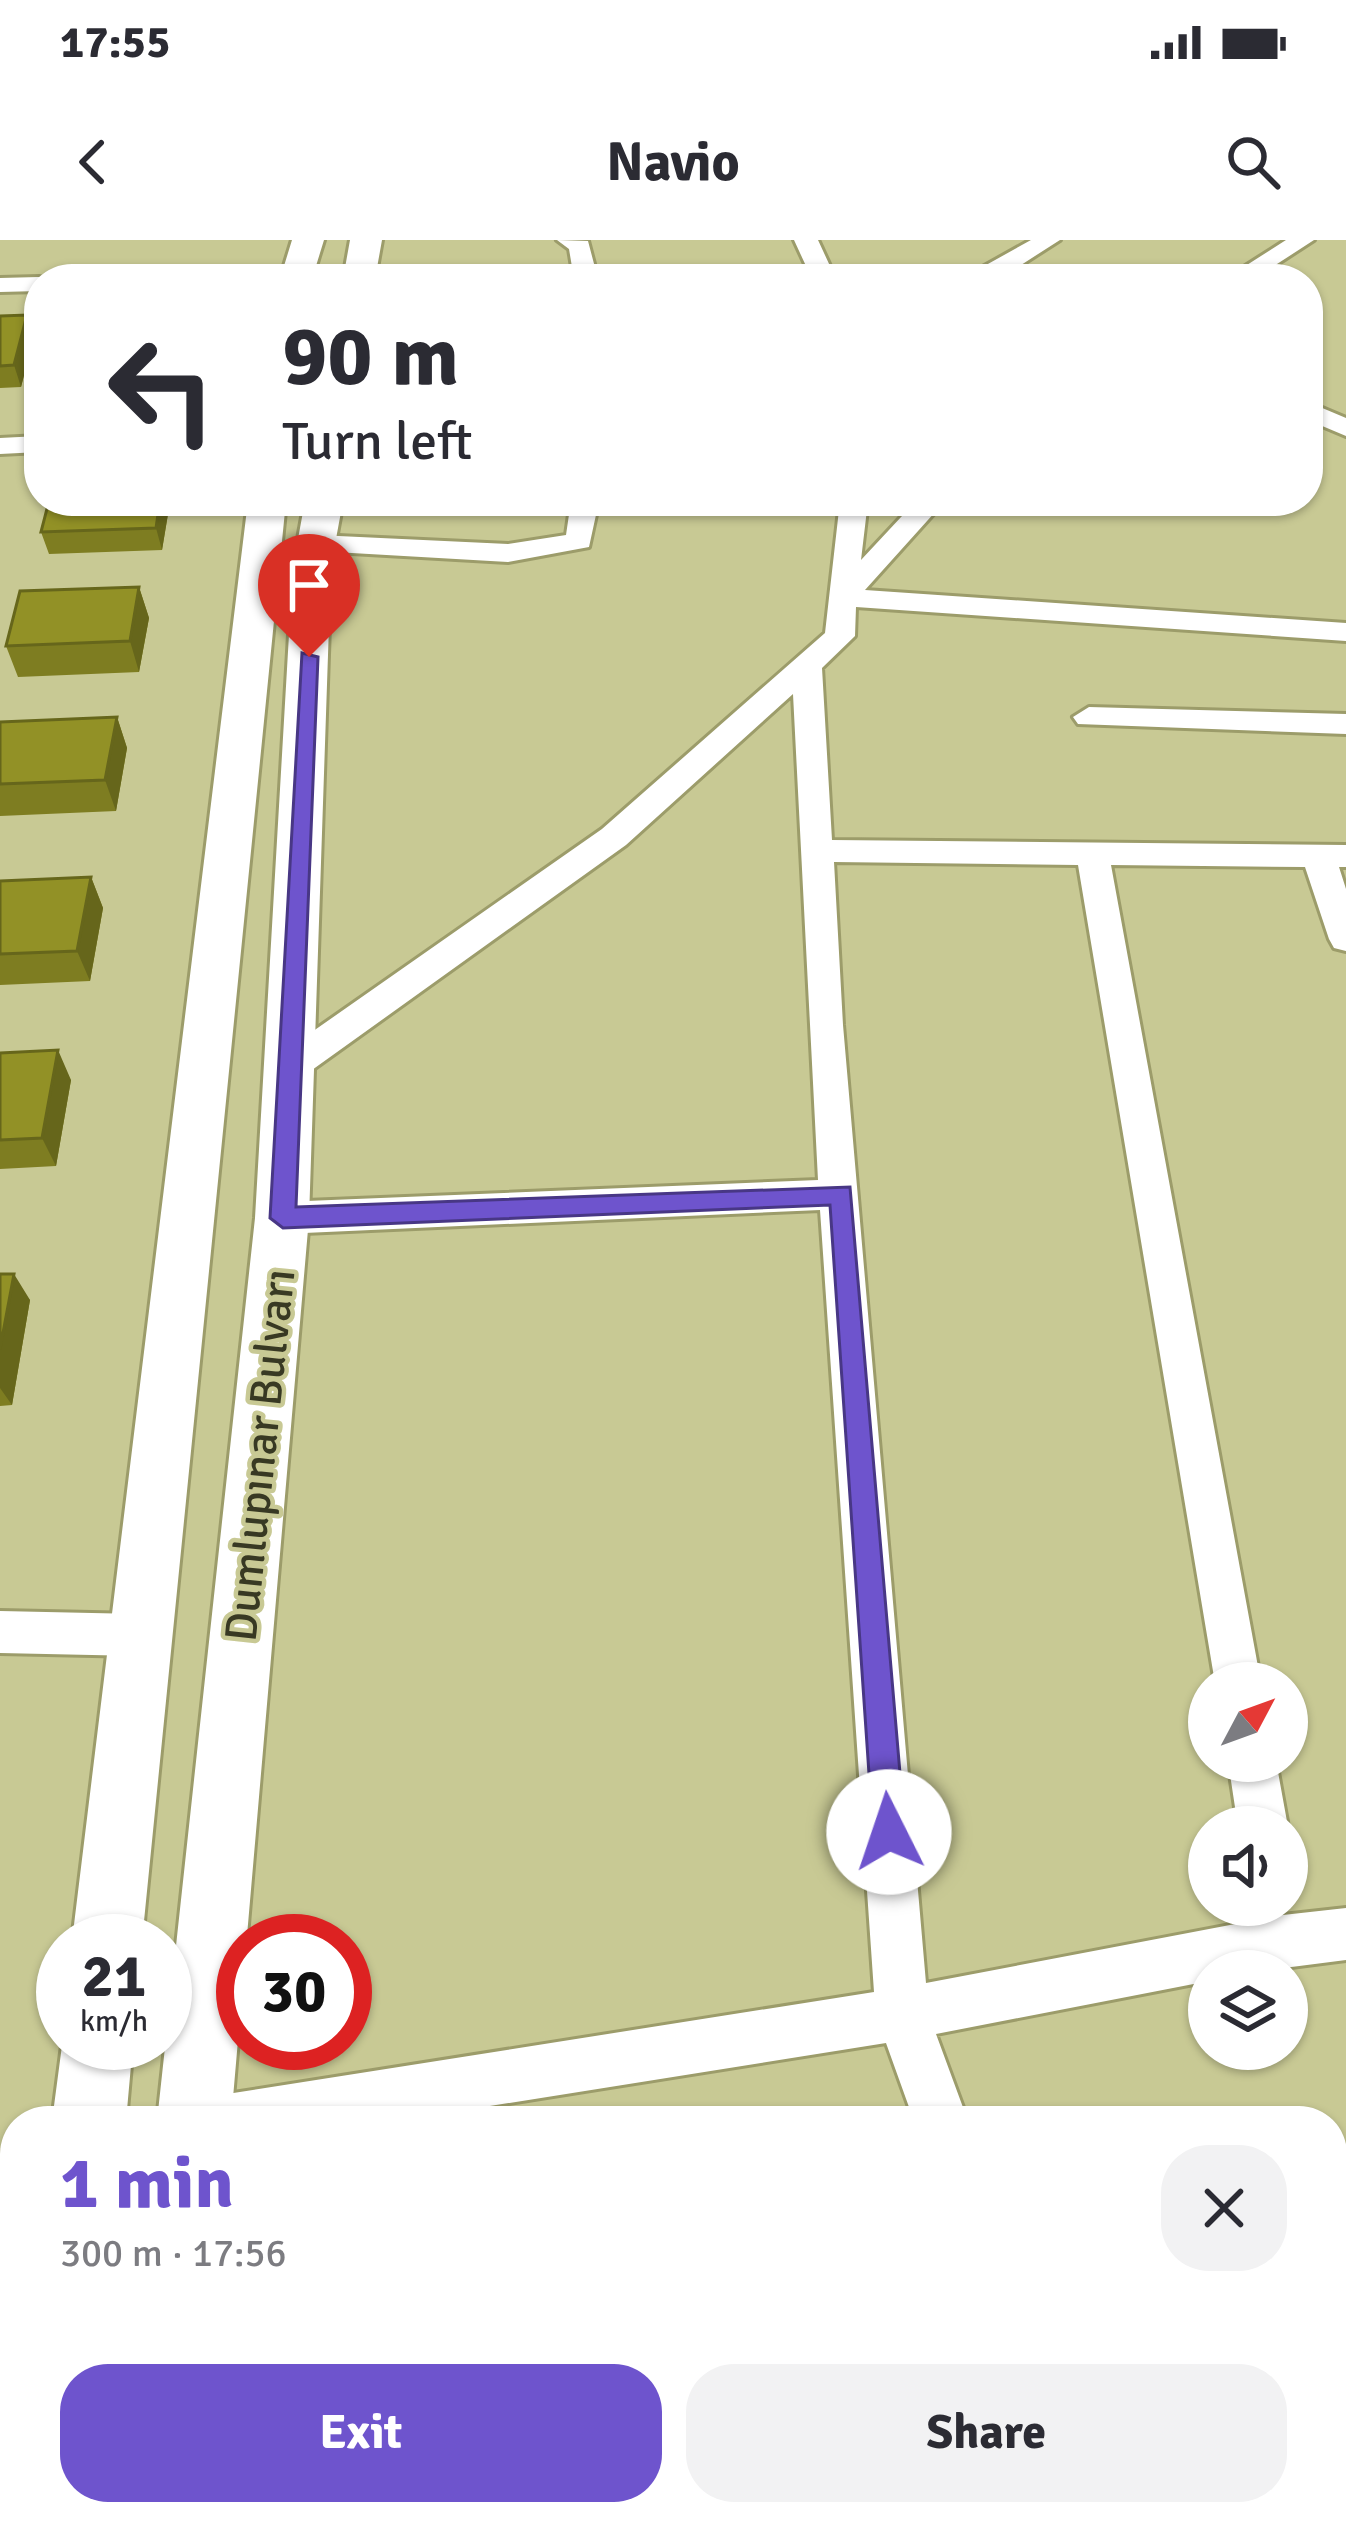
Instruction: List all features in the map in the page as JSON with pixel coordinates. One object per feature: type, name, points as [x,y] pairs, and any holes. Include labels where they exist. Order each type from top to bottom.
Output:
[{"type":"main road","points":[[110,1914],[265,516]]},
{"type":"main road","name":"Dumlupınar Bulvarı","points":[[195,2106],[283,1218],[320,522]]},
{"type":"main road","points":[[91,2106],[94,2070]]},
{"type":"street","points":[[569,240],[580,246],[583,264]]},
{"type":"street","points":[[1007,264],[1048,240]]},
{"type":"street","points":[[1257,264],[1285,243]]},
{"type":"street","points":[[0,481],[3,446]]},
{"type":"street","points":[[320,522],[508,553],[579,541],[582,516]]},
{"type":"street","points":[[292,1065],[614,837],[840,636],[852,516]]},
{"type":"street","points":[[842,597],[917,516]]},
{"type":"street","points":[[842,597],[1346,632]]},
{"type":"street","points":[[807,666],[825,1025],[842,1194],[902,2014],[936,2106]]},
{"type":"street","points":[[1089,717],[1346,724]]},
{"type":"street","points":[[816,851],[1333,858],[1346,939]]},
{"type":"street","points":[[1094,856],[1234,1662]]},
{"type":"street","points":[[283,1218],[842,1194]]},
{"type":"street","points":[[0,1632],[138,1635]]},
{"type":"street","points":[[322,2106],[902,2014],[1268,1926]]},
{"type":"street","points":[[1298,1926],[1346,1934]]},
{"type":"building","points":[[24,315],[14,365],[0,366],[0,316]]},
{"type":"building","points":[[45,516],[158,516],[156,528],[41,532]]},
{"type":"building","points":[[139,587],[130,641],[6,646],[20,591]]},
{"type":"building","points":[[117,717],[105,780],[0,784],[0,722]]},
{"type":"building","points":[[91,877],[77,951],[0,954],[0,881]]},
{"type":"building","points":[[58,1050],[42,1138],[0,1140],[0,1053]]},
{"type":"building","points":[[0,1274],[14,1274],[0,1349]]},
{"type":"route","points":[[309,657],[283,1218],[842,1194],[889,1832]]}]
